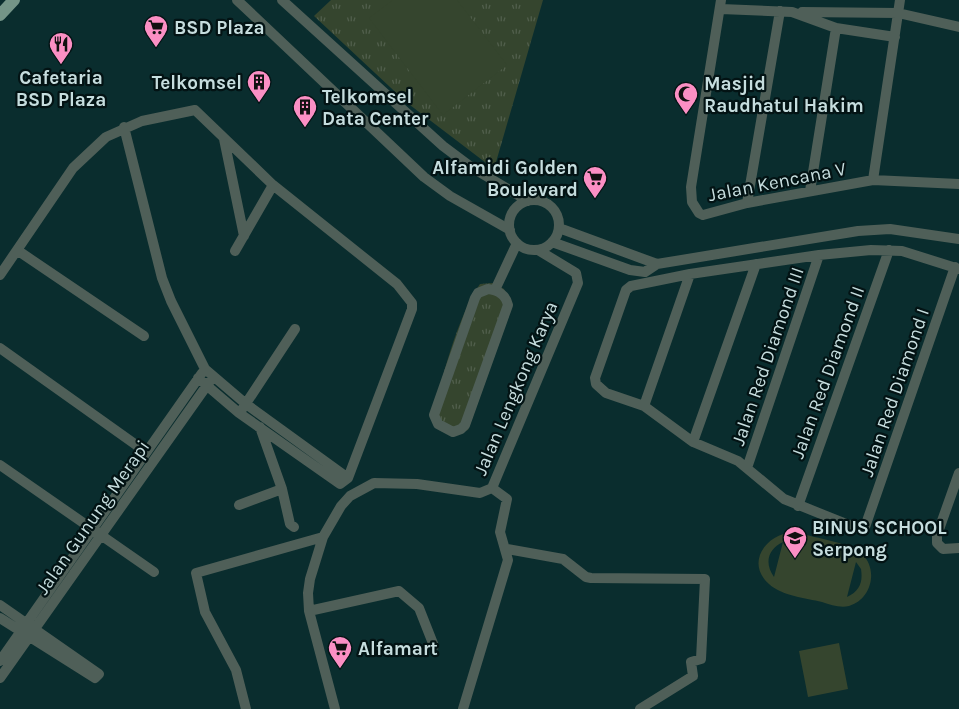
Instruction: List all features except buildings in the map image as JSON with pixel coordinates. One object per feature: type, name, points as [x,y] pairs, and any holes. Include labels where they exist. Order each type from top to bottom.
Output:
[{"type":"main road","points":[[0,15],[14,0]]},
{"type":"street","points":[[237,0],[424,177],[450,196],[510,230]]},
{"type":"street","points":[[282,0],[443,146],[471,167],[528,201]]},
{"type":"street","points":[[873,180],[900,0]]},
{"type":"street","points":[[721,4],[792,12],[898,14],[959,27]]},
{"type":"street","name":"Jalan Kencana V","points":[[721,4],[691,187],[692,202],[696,210],[703,215],[747,203],[873,180],[959,184]]},
{"type":"street","points":[[747,203],[780,11]]},
{"type":"street","points":[[792,12],[836,28],[895,37]]},
{"type":"street","points":[[810,191],[836,28]]},
{"type":"street","points":[[0,275],[72,168],[106,137],[124,127],[142,121],[192,110],[200,114],[273,186],[397,284],[412,303],[412,309],[344,481]]},
{"type":"street","points":[[124,127],[162,278],[171,301],[206,369],[246,404],[344,481]]},
{"type":"street","points":[[223,138],[244,236]]},
{"type":"street","points":[[235,251],[273,186]]},
{"type":"street","points":[[528,201],[542,201],[550,206],[556,214],[559,228],[552,242],[538,250],[524,248],[517,243],[510,230],[511,215],[515,208],[528,201]]},
{"type":"street","points":[[559,228],[657,264]]},
{"type":"street","points":[[552,242],[630,270],[644,272],[657,264],[858,231],[890,229],[959,240]]},
{"type":"street","points":[[495,290],[517,243]]},
{"type":"street","points":[[603,261],[609,246]]},
{"type":"street","points":[[17,250],[144,336]]},
{"type":"street","name":"Jalan Lengkong Karya","points":[[335,709],[308,611],[310,579],[323,536],[350,496],[374,483],[417,484],[480,493],[492,488],[578,283],[576,272],[538,250]]},
{"type":"street","points":[[798,506],[772,490],[738,461],[693,442],[644,406],[600,389],[595,378],[626,290],[631,286],[690,274],[819,254],[870,250],[902,252],[957,268]]},
{"type":"street","name":"Jalan Red Diamond II","points":[[798,506],[888,250]]},
{"type":"street","name":"Jalan Red Diamond III","points":[[747,468],[819,254]]},
{"type":"street","points":[[693,442],[756,264]]},
{"type":"street","name":"Jalan Red Diamond I","points":[[798,506],[856,528],[865,527],[957,268]]},
{"type":"street","points":[[644,406],[690,274]]},
{"type":"street","points":[[488,289],[495,290],[504,296],[508,305],[465,425],[461,429],[452,432],[438,424],[434,415],[478,293],[488,289]]},
{"type":"street","points":[[239,413],[295,329]]},
{"type":"street","points":[[0,348],[146,452]]},
{"type":"street","name":"Jalan Gunung Merapi","points":[[97,531],[146,452],[206,369]]},
{"type":"street","name":"Jalan Gunung Merapi","points":[[0,661],[27,630],[97,531],[214,376]]},
{"type":"street","points":[[198,378],[239,413],[344,481]]},
{"type":"street","points":[[260,426],[282,489],[290,524],[294,527]]},
{"type":"street","points":[[0,465],[154,572]]},
{"type":"street","points":[[959,474],[937,535],[937,543],[942,549],[959,548]]},
{"type":"street","points":[[463,709],[508,560],[507,549],[500,532],[507,499],[492,488]]},
{"type":"street","points":[[238,505],[282,489]]},
{"type":"street","points":[[246,709],[236,670],[205,612],[196,574],[199,570],[323,536]]},
{"type":"street","points":[[507,549],[563,559],[586,577],[591,578],[705,580],[701,659],[691,662],[693,676],[640,709]]},
{"type":"street","points":[[308,611],[399,591],[421,610],[434,646]]},
{"type":"street","points":[[0,605],[27,630],[96,678],[97,672],[27,630],[0,618]]},
{"type":"street","name":"Jalan Gunung Merapi","points":[[0,678],[27,630]]},
{"type":"green space","points":[[331,0],[543,0],[494,169],[406,102],[314,16]]},
{"type":"green space","points":[[393,0],[457,0],[507,65],[443,115],[369,18]]},
{"type":"green space","points":[[493,283],[504,289],[512,307],[468,430],[454,434],[441,431],[433,421],[445,369],[457,330],[480,284]]},
{"type":"green space","points":[[793,532],[829,540],[848,546],[862,554],[870,568],[871,576],[870,584],[863,598],[857,603],[846,607],[839,606],[787,594],[769,584],[762,576],[759,559],[767,544],[783,534]],"holes":[[[783,542],[774,577],[769,567],[769,557],[774,548]],[[856,562],[861,569],[860,586],[847,597]]]},
{"type":"green space","points":[[839,643],[848,689],[808,697],[799,651]]},
{"type":"place","name":"BSD Plaza","points":[[156,48]]},
{"type":"place","name":"Cafetaria BSD Plaza","points":[[61,65]]},
{"type":"place","name":"Telkomsel","points":[[259,103]]},
{"type":"place","name":"Masjid Raudhatul Hakim","points":[[686,115]]},
{"type":"place","name":"Telkomsel Data Center","points":[[305,128]]},
{"type":"place","name":"Alfamidi Golden Boulevard","points":[[595,199]]},
{"type":"place","name":"BINUS SCHOOL Serpong","points":[[795,559]]},
{"type":"place","name":"Alfamart","points":[[340,669]]}]
